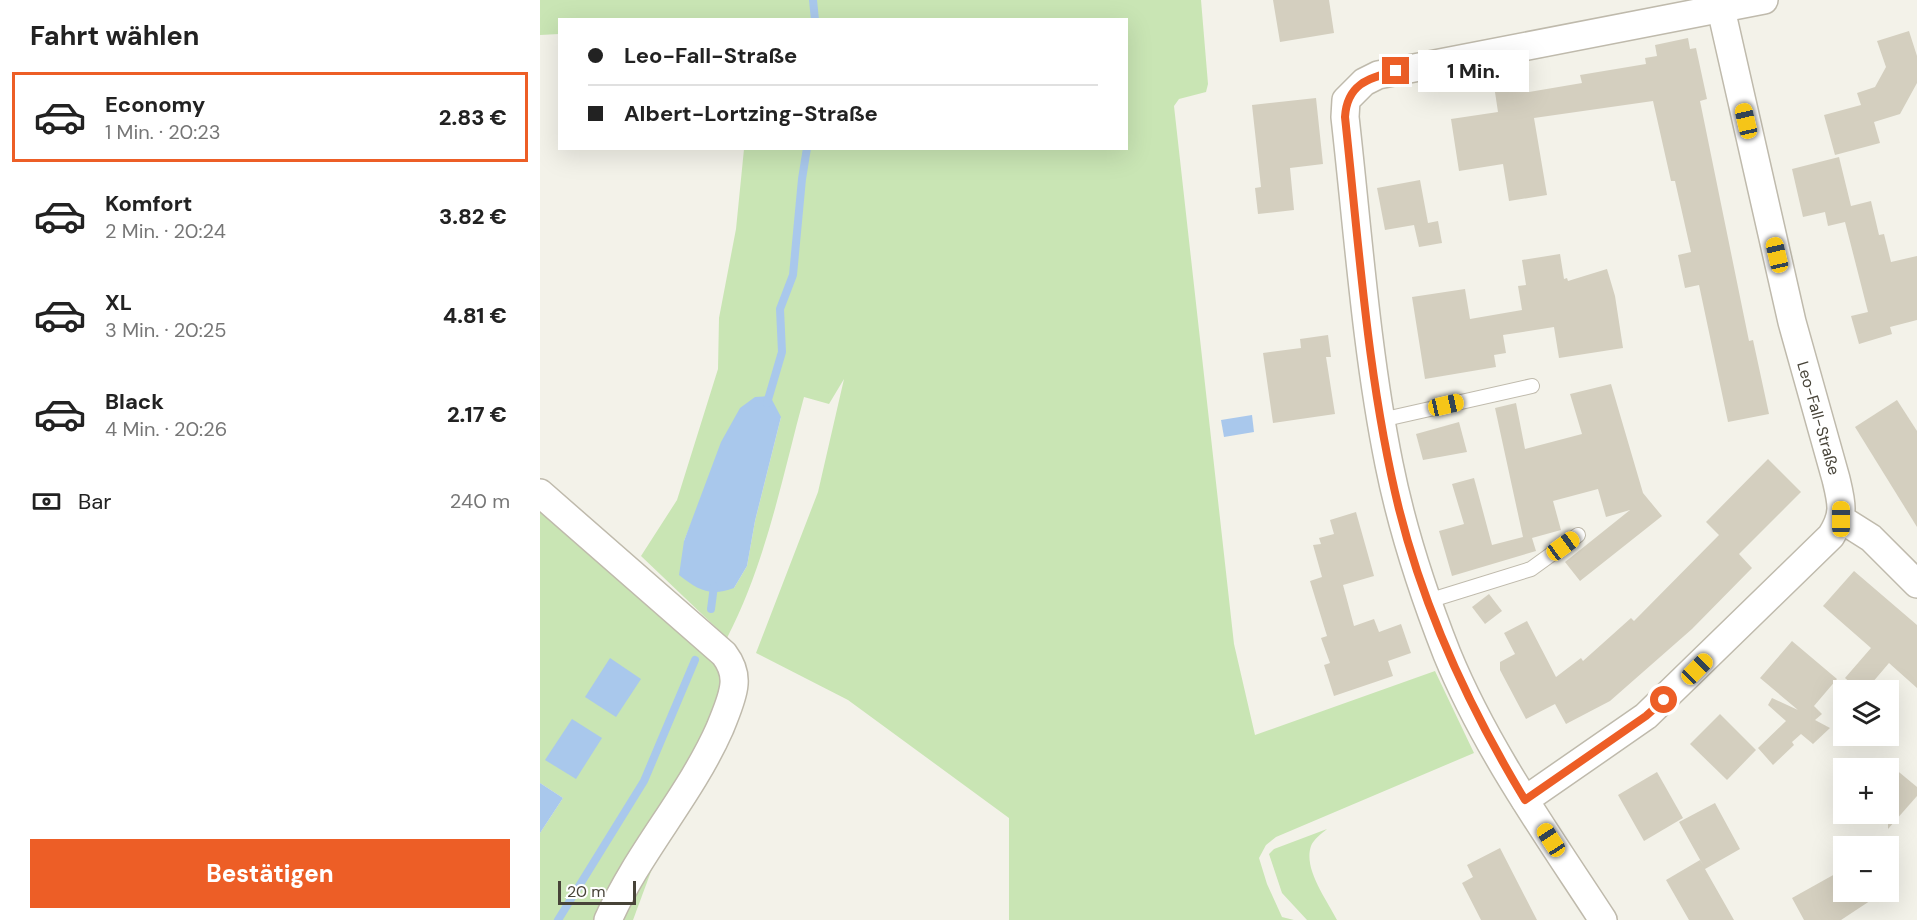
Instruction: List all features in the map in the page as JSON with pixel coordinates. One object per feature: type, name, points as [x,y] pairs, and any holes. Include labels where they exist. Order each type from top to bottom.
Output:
[{"type":"street","points":[[1603,920],[1525,800],[1468,699],[1428,601],[1400,511],[1381,420],[1345,117],[1346,100],[1353,91],[1378,75],[1764,0]]},
{"type":"street","name":"Leo-Fall-Straße","points":[[1721,9],[1792,322],[1842,500],[1841,519]]},
{"type":"street","points":[[540,493],[724,654],[731,663],[734,683],[712,746],[673,812],[643,855],[608,920]]},
{"type":"street","points":[[1525,800],[1646,716],[1831,536],[1841,519],[1871,538],[1917,584]]},
{"type":"lane","points":[[1381,420],[1532,386]]},
{"type":"lane","points":[[1428,601],[1524,572],[1578,535]]},
{"type":"green space","points":[[540,0],[1201,0],[1208,84],[1206,92],[1179,99],[1174,106],[1234,644],[1255,735],[1435,671],[1474,753],[1276,837],[1266,845],[1259,858],[1267,884],[1282,917],[1294,920],[1009,920],[1009,818],[848,700],[756,653],[818,492],[844,379],[829,404],[804,397],[763,550],[741,609],[727,638],[641,556],[677,500],[718,369],[719,318],[736,229],[744,150],[1128,150],[1128,18],[558,18],[558,34],[540,35]],"holes":[[[781,417],[755,521],[747,566],[734,588],[684,541],[699,504]]]},
{"type":"green space","points":[[540,504],[711,657],[720,677],[721,699],[705,744],[601,920],[540,920],[540,833],[563,798],[540,783]]},
{"type":"green space","points":[[1327,829],[1312,844],[1309,855],[1317,884],[1337,920],[1307,920],[1282,893],[1269,854],[1274,849]]},
{"type":"green space","points":[[656,858],[633,920],[615,920]]},
{"type":"water","points":[[770,396],[781,417],[755,521],[747,566],[734,588],[711,592],[698,588],[679,575],[684,541],[721,442],[740,408],[755,397]]},
{"type":"water","points":[[1252,415],[1254,432],[1224,437],[1221,420]]},
{"type":"water","points":[[610,658],[641,679],[616,717],[585,697]]},
{"type":"water","points":[[572,719],[602,738],[576,779],[545,760]]},
{"type":"water","points":[[540,783],[563,798],[540,833]]},
{"type":"building","points":[[1273,0],[1329,0],[1334,33],[1280,42]]},
{"type":"building","points":[[1909,31],[1917,56],[1917,83],[1900,114],[1874,122],[1880,143],[1835,155],[1824,115],[1861,105],[1857,93],[1875,87],[1886,67],[1877,41]]},
{"type":"building","points":[[1688,38],[1690,49],[1696,48],[1707,99],[1700,101],[1749,341],[1753,340],[1769,414],[1728,422],[1699,285],[1685,288],[1678,255],[1691,252],[1675,181],[1671,181],[1653,101],[1534,118],[1547,195],[1509,201],[1503,164],[1459,171],[1451,119],[1498,112],[1493,79],[1526,74],[1529,92],[1582,83],[1580,75],[1646,64],[1645,58],[1657,56],[1655,45]]},
{"type":"building","points":[[1316,98],[1323,164],[1290,168],[1294,210],[1258,214],[1255,188],[1261,187],[1252,105]]},
{"type":"building","points":[[1839,157],[1851,206],[1871,201],[1879,235],[1884,234],[1891,262],[1917,256],[1917,320],[1890,327],[1892,334],[1859,344],[1851,316],[1868,312],[1845,222],[1828,226],[1825,212],[1803,217],[1792,169]]},
{"type":"building","points":[[1420,180],[1428,223],[1438,221],[1442,243],[1419,247],[1414,225],[1385,230],[1377,188]]},
{"type":"building","points":[[1560,254],[1564,279],[1567,278],[1568,281],[1607,269],[1615,296],[1623,348],[1559,358],[1554,327],[1503,335],[1506,353],[1494,355],[1496,367],[1425,379],[1412,297],[1465,289],[1470,319],[1522,310],[1518,286],[1526,285],[1522,260]]},
{"type":"building","points":[[1328,335],[1331,357],[1326,357],[1335,414],[1273,423],[1263,353],[1301,348],[1300,339]]},
{"type":"building","points":[[1611,384],[1643,493],[1662,516],[1580,581],[1565,562],[1630,510],[1606,517],[1598,489],[1553,501],[1561,530],[1532,538],[1536,551],[1452,576],[1439,531],[1464,524],[1452,484],[1474,478],[1492,545],[1523,537],[1495,408],[1516,403],[1525,449],[1582,434],[1570,394]]},
{"type":"building","points":[[1897,400],[1917,431],[1917,527],[1855,427]]},
{"type":"building","points":[[1459,422],[1467,452],[1423,460],[1416,434]]},
{"type":"building","points":[[1768,459],[1801,492],[1739,554],[1752,568],[1692,629],[1610,701],[1566,724],[1555,704],[1526,719],[1500,670],[1500,662],[1515,654],[1504,633],[1527,621],[1556,677],[1581,658],[1583,661],[1631,618],[1634,621],[1719,535],[1706,522]]},
{"type":"building","points":[[1356,512],[1374,576],[1343,585],[1354,626],[1374,619],[1379,632],[1401,624],[1411,653],[1388,661],[1393,676],[1334,696],[1324,665],[1330,663],[1321,638],[1327,636],[1310,581],[1322,577],[1313,545],[1321,544],[1319,538],[1334,534],[1330,520]]},
{"type":"building","points":[[1854,571],[1917,625],[1917,688],[1889,663],[1875,680],[1847,680],[1845,678],[1871,648],[1823,606]]},
{"type":"building","points":[[1489,594],[1502,611],[1485,624],[1472,607]]},
{"type":"building","points":[[1792,641],[1837,679],[1833,680],[1833,684],[1814,706],[1822,714],[1815,720],[1830,728],[1813,744],[1801,734],[1792,742],[1794,745],[1773,765],[1758,748],[1786,721],[1768,705],[1772,698],[1798,710],[1760,678]]},
{"type":"building","points":[[1720,714],[1756,750],[1727,780],[1690,744]]},
{"type":"building","points":[[1657,772],[1683,818],[1644,841],[1618,795]]},
{"type":"building","points":[[1899,772],[1917,787],[1917,796],[1899,816]]},
{"type":"building","points":[[1715,803],[1740,849],[1705,869],[1734,920],[1689,920],[1666,880],[1700,860],[1703,865],[1679,822]]},
{"type":"building","points":[[1500,848],[1537,920],[1481,920],[1462,883],[1473,877],[1467,865]]},
{"type":"building","points":[[1833,875],[1833,902],[1868,902],[1841,920],[1804,920],[1792,898]]},
{"type":"waterway","points":[[813,0],[815,18]]},
{"type":"waterway","points":[[767,403],[782,352],[780,309],[793,275],[807,150]]},
{"type":"waterway","points":[[711,609],[714,586]]},
{"type":"waterway","points":[[558,920],[644,781],[695,660]]},
{"type":"route","points":[[1396,71],[1378,75],[1353,91],[1346,100],[1345,117],[1381,420],[1389,464],[1413,558],[1448,655],[1494,750],[1525,800],[1646,716],[1664,700]]}]
